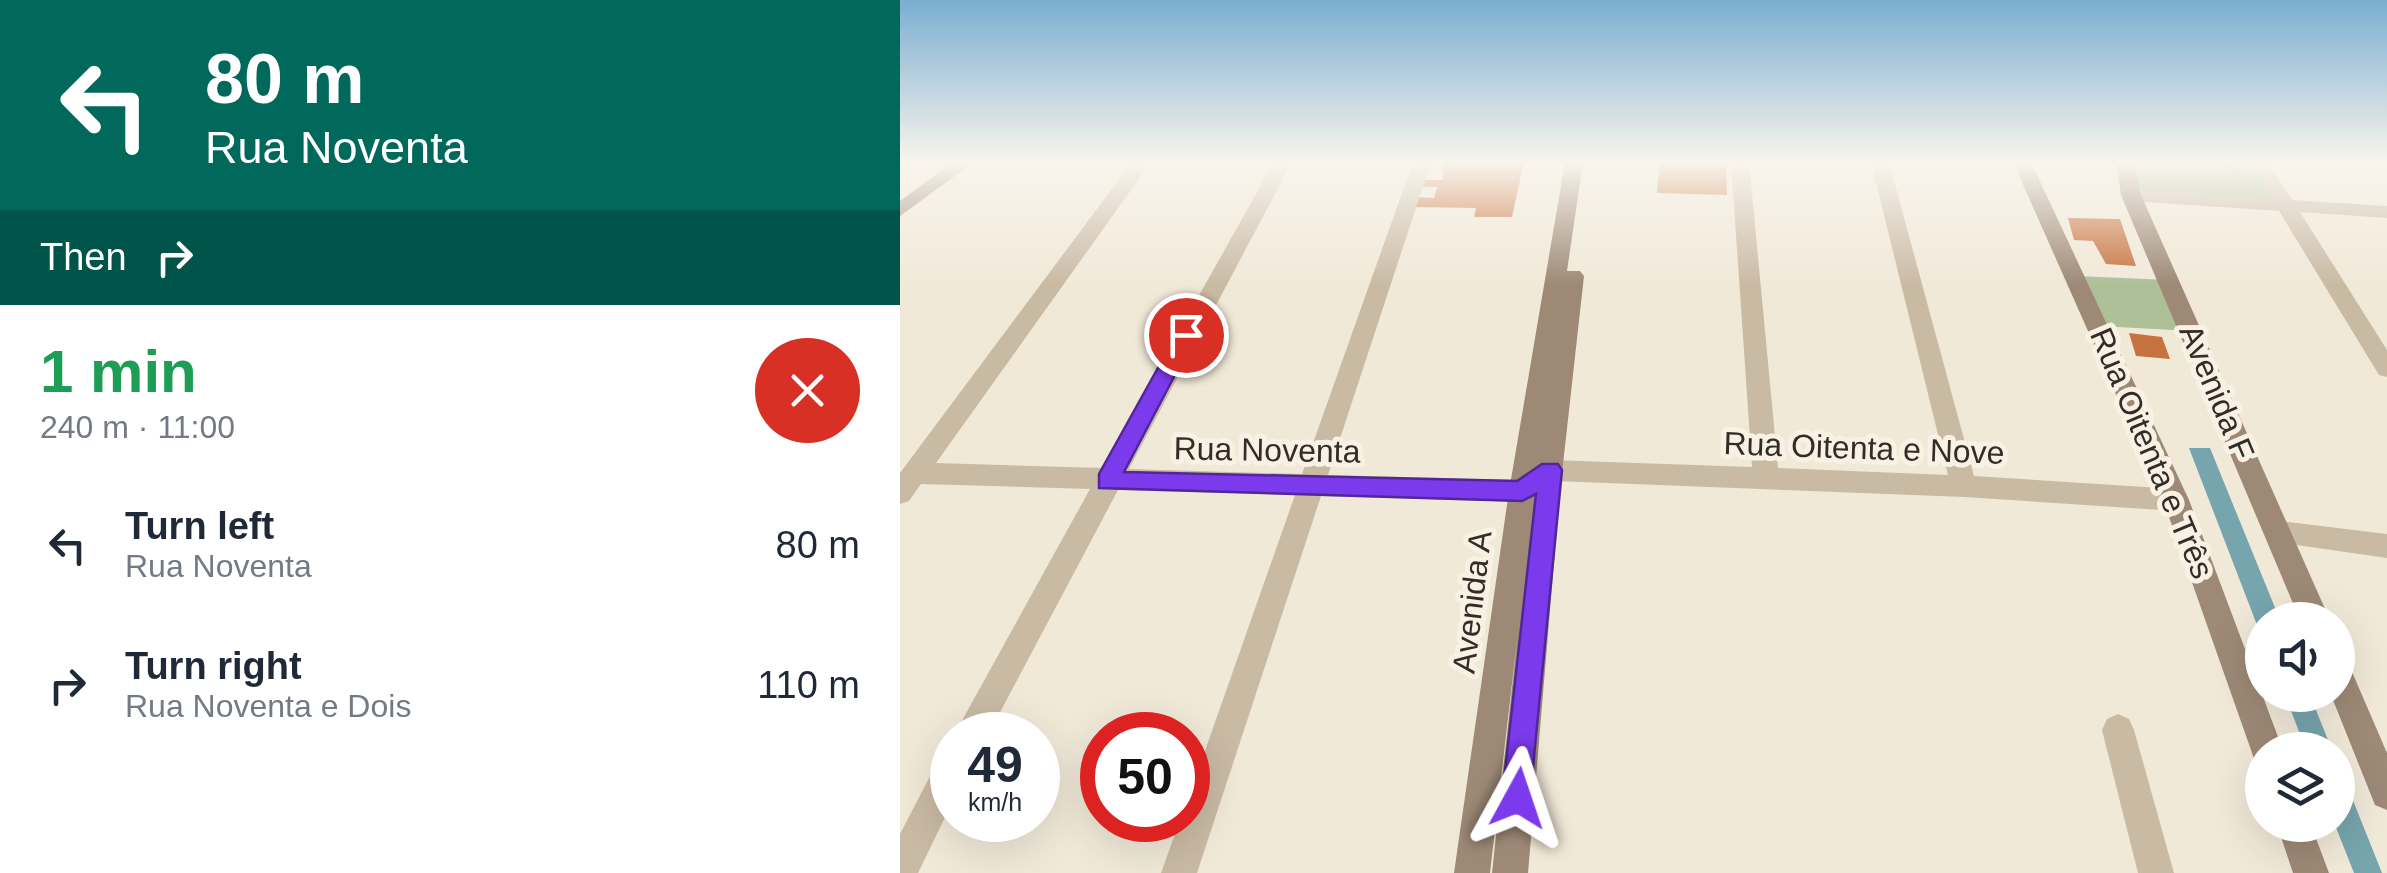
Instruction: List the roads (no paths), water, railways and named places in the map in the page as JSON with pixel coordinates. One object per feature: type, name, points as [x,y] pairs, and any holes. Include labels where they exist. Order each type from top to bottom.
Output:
[{"type":"main road","name":"Avenida A","points":[[1472,873],[1522,491],[1568,203]]},
{"type":"main road","name":"Avenida A","points":[[1510,873],[1550,470],[1582,203]]},
{"type":"main road","name":"Rua Oitenta e Três","points":[[2041,203],[2176,500],[2260,732]]},
{"type":"main road","name":"Avenida F","points":[[2133,203],[2307,602]]},
{"type":"main road","points":[[2353,712],[2387,792]]},
{"type":"main road","points":[[2300,842],[2311,873]]},
{"type":"street","points":[[908,483],[1112,203]]},
{"type":"street","points":[[982,712],[1261,203]]},
{"type":"street","points":[[1179,873],[1408,203]]},
{"type":"street","points":[[1743,203],[1766,480]]},
{"type":"street","points":[[1891,203],[1964,486]]},
{"type":"street","points":[[2231,203],[2387,212]]},
{"type":"street","points":[[2284,203],[2387,370]]},
{"type":"street","points":[[1522,491],[1550,470]]},
{"type":"street","name":"Rua Oitenta e Nove","points":[[1550,470],[1964,486],[2176,500]]},
{"type":"street","name":"Rua Noventa","points":[[908,483],[1107,481],[1522,491]]},
{"type":"street","points":[[2278,533],[2387,546]]},
{"type":"street","points":[[2118,730],[2156,873]]},
{"type":"street","points":[[900,871],[930,812]]},
{"type":"water","points":[[2189,448],[2210,448],[2273,602],[2248,602]]},
{"type":"water","points":[[2291,712],[2317,712],[2325,732],[2299,732]]},
{"type":"water","points":[[2355,806],[2382,873],[2354,873],[2342,842],[2355,842]]}]
